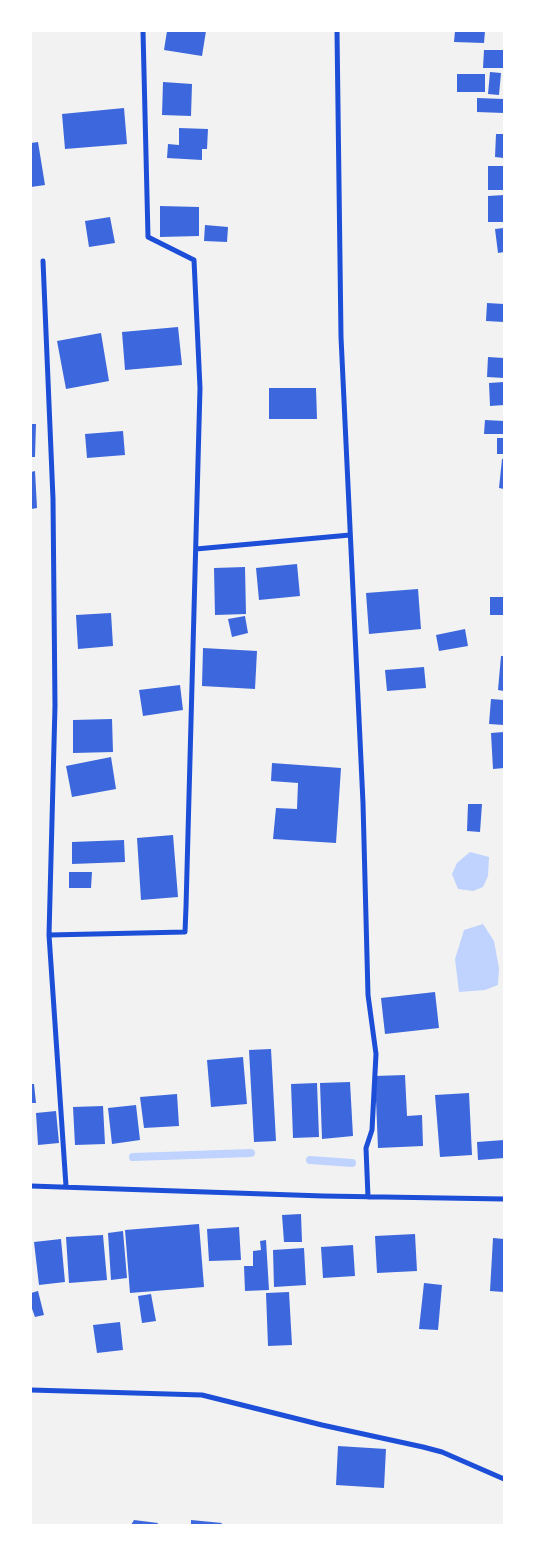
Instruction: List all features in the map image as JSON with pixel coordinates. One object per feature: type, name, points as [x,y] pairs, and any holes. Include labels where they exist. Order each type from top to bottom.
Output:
[{"type":"street","points":[[48,935],[185,932],[200,388],[194,260],[148,237],[143,31]]},
{"type":"street","points":[[337,31],[341,337],[363,803],[368,995],[376,1054],[372,1130],[366,1148],[368,1197]]},
{"type":"street","points":[[43,261],[53,499],[55,697],[48,935],[66,1186]]},
{"type":"street","points":[[196,549],[350,535]]},
{"type":"street","points":[[31,1186],[368,1197],[504,1199]]},
{"type":"street","points":[[31,1390],[202,1395],[433,1450],[504,1478]]},
{"type":"water","points":[[470,852],[489,857],[488,876],[483,887],[473,891],[458,889],[452,874],[457,863]]},
{"type":"water","points":[[483,924],[494,941],[499,968],[498,985],[485,990],[459,992],[455,959],[464,930]]},
{"type":"building","points":[[167,31],[206,31],[202,56],[164,50]]},
{"type":"building","points":[[455,31],[485,31],[484,43],[454,42]]},
{"type":"building","points":[[484,50],[504,50],[504,68],[483,68]]},
{"type":"building","points":[[490,72],[501,73],[499,95],[488,94]]},
{"type":"building","points":[[457,74],[485,74],[485,92],[457,92]]},
{"type":"building","points":[[163,82],[192,84],[191,116],[162,115]]},
{"type":"building","points":[[477,98],[504,99],[504,113],[477,112]]},
{"type":"building","points":[[124,108],[127,144],[65,149],[62,114]]},
{"type":"building","points":[[179,128],[208,129],[207,149],[202,149],[202,160],[167,158],[168,144],[179,145]]},
{"type":"building","points":[[496,134],[504,134],[504,158],[495,157]]},
{"type":"building","points":[[38,142],[45,185],[31,187],[31,143]]},
{"type":"building","points":[[488,166],[504,166],[504,190],[488,190]]},
{"type":"building","points":[[504,195],[504,222],[488,222],[488,196]]},
{"type":"building","points":[[160,206],[199,207],[199,236],[160,237]]},
{"type":"building","points":[[110,217],[115,243],[89,247],[85,221]]},
{"type":"building","points":[[205,225],[228,227],[227,242],[204,241]]},
{"type":"building","points":[[504,228],[504,252],[498,253],[495,229]]},
{"type":"building","points":[[487,303],[504,304],[504,322],[486,321]]},
{"type":"building","points":[[178,327],[182,365],[125,370],[122,332]]},
{"type":"building","points":[[101,333],[109,381],[66,389],[57,341]]},
{"type":"building","points":[[488,357],[504,358],[504,378],[487,377]]},
{"type":"building","points":[[504,382],[504,405],[490,406],[489,383]]},
{"type":"building","points":[[269,388],[316,388],[317,419],[269,419]]},
{"type":"building","points":[[485,420],[504,421],[504,434],[484,434]]},
{"type":"building","points":[[31,424],[36,424],[35,457],[31,457]]},
{"type":"building","points":[[123,431],[125,455],[87,458],[85,434]]},
{"type":"building","points":[[497,438],[504,438],[504,454],[497,454]]},
{"type":"building","points":[[502,459],[504,459],[504,489],[499,488]]},
{"type":"building","points":[[35,471],[37,508],[31,509],[31,472]]},
{"type":"building","points":[[297,564],[300,596],[259,600],[256,568]]},
{"type":"building","points":[[245,567],[246,614],[215,615],[214,568]]},
{"type":"building","points":[[418,589],[421,629],[369,634],[366,593]]},
{"type":"building","points":[[490,597],[504,597],[504,615],[490,615]]},
{"type":"building","points":[[111,613],[113,646],[78,649],[76,615]]},
{"type":"building","points":[[245,616],[248,633],[232,637],[228,619]]},
{"type":"building","points":[[465,629],[468,646],[439,651],[436,635]]},
{"type":"building","points":[[203,648],[257,651],[255,689],[202,686]]},
{"type":"building","points":[[501,656],[504,656],[504,691],[498,690]]},
{"type":"building","points":[[424,667],[426,688],[387,691],[385,670]]},
{"type":"building","points":[[180,685],[183,710],[143,716],[139,690]]},
{"type":"building","points":[[491,699],[504,700],[504,725],[489,724]]},
{"type":"building","points":[[112,719],[113,752],[73,753],[73,720]]},
{"type":"building","points":[[504,732],[504,768],[493,769],[491,733]]},
{"type":"building","points":[[111,757],[116,789],[72,797],[66,766]]},
{"type":"building","points":[[272,763],[341,768],[336,843],[273,839],[276,808],[297,809],[298,783],[271,781]]},
{"type":"building","points":[[468,804],[482,804],[480,832],[467,831]]},
{"type":"building","points":[[173,835],[178,897],[141,900],[137,838]]},
{"type":"building","points":[[124,840],[125,862],[72,864],[72,842]]},
{"type":"building","points":[[69,872],[92,872],[91,888],[69,888]]},
{"type":"building","points":[[435,992],[439,1028],[385,1034],[381,998]]},
{"type":"building","points":[[271,1049],[276,1141],[254,1142],[249,1050]]},
{"type":"building","points":[[243,1057],[247,1104],[211,1107],[207,1060]]},
{"type":"building","points":[[405,1075],[407,1116],[422,1115],[423,1146],[378,1148],[375,1076]]},
{"type":"building","points":[[350,1082],[353,1136],[322,1139],[320,1083]]},
{"type":"building","points":[[317,1083],[319,1137],[293,1138],[291,1084]]},
{"type":"building","points":[[31,1084],[34,1084],[36,1103],[31,1103]]},
{"type":"building","points":[[469,1093],[472,1155],[440,1157],[435,1095]]},
{"type":"building","points":[[177,1094],[179,1126],[144,1128],[140,1097]]},
{"type":"building","points":[[136,1105],[140,1140],[112,1144],[108,1108]]},
{"type":"building","points":[[103,1106],[105,1144],[75,1145],[73,1107]]},
{"type":"building","points":[[56,1111],[59,1143],[38,1145],[36,1113]]},
{"type":"building","points":[[504,1140],[504,1158],[478,1160],[477,1142]]},
{"type":"building","points":[[301,1214],[302,1242],[284,1242],[282,1215]]},
{"type":"building","points":[[199,1224],[204,1287],[130,1293],[125,1230]]},
{"type":"building","points":[[239,1227],[241,1260],[209,1261],[207,1229]]},
{"type":"building","points":[[123,1231],[127,1278],[111,1280],[108,1233]]},
{"type":"building","points":[[415,1234],[417,1271],[377,1273],[375,1236]]},
{"type":"building","points":[[103,1235],[107,1280],[69,1283],[66,1237]]},
{"type":"building","points":[[493,1238],[504,1239],[504,1292],[490,1291]]},
{"type":"building","points":[[61,1239],[65,1282],[39,1285],[34,1242]]},
{"type":"building","points":[[266,1240],[269,1290],[245,1291],[244,1266],[253,1266],[253,1251],[261,1250],[260,1241]]},
{"type":"building","points":[[353,1245],[355,1276],[323,1278],[321,1247]]},
{"type":"building","points":[[304,1248],[306,1285],[274,1287],[273,1250]]},
{"type":"building","points":[[424,1283],[442,1285],[438,1330],[419,1329]]},
{"type":"building","points":[[38,1291],[44,1315],[35,1317],[31,1306],[31,1293]]},
{"type":"building","points":[[289,1292],[292,1345],[268,1346],[266,1293]]},
{"type":"building","points":[[151,1294],[156,1321],[142,1323],[138,1296]]},
{"type":"building","points":[[120,1322],[123,1350],[97,1353],[93,1325]]},
{"type":"building","points":[[338,1446],[386,1449],[384,1488],[336,1485]]},
{"type":"building","points":[[134,1520],[158,1523],[157,1525],[131,1525]]},
{"type":"building","points":[[191,1520],[222,1523],[221,1525],[191,1525]]},
{"type":"waterway","points":[[133,1157],[251,1153]]},
{"type":"waterway","points":[[310,1160],[352,1163]]}]
